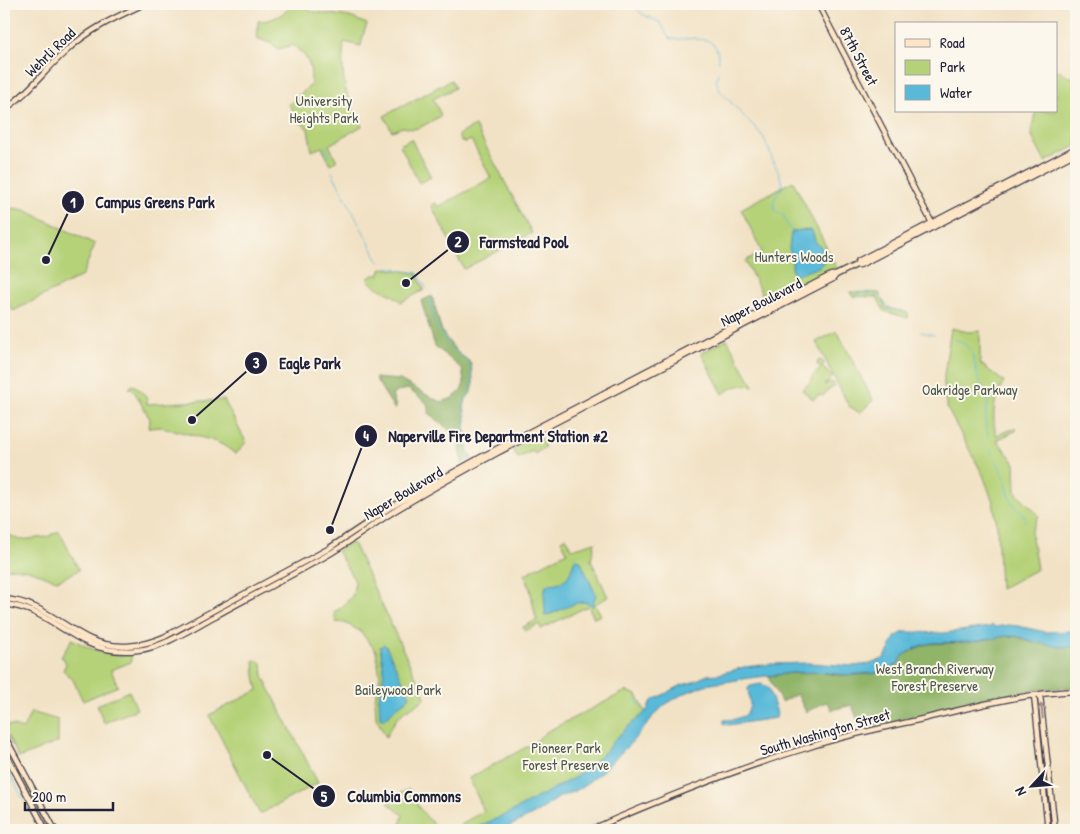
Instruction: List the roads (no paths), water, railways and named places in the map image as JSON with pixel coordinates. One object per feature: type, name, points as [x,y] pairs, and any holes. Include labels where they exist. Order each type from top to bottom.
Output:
[{"type":"main road","name":"Wehrli Road","points":[[4,110],[27,92],[61,55],[77,42],[104,23],[144,4]]},
{"type":"main road","name":"87th Street","points":[[818,4],[933,225]]},
{"type":"main road","name":"Naper Boulevard","points":[[933,225],[1076,148]]},
{"type":"main road","name":"Naper Boulevard","points":[[4,600],[30,604],[97,641],[128,646],[143,645],[155,641],[321,553],[391,508],[483,456],[836,275],[858,261],[1076,153]]},
{"type":"main road","name":"Naper Boulevard","points":[[4,604],[22,607],[37,613],[80,639],[101,648],[125,651],[159,645],[330,553],[400,507],[523,439],[833,279],[836,275]]},
{"type":"main road","name":"South Washington Street","points":[[590,830],[703,784],[806,748],[863,732],[947,713],[1034,695],[1076,691]]},
{"type":"main road","points":[[1040,694],[1055,830]]},
{"type":"main road","points":[[1034,695],[1048,830]]},
{"type":"main road","points":[[4,735],[54,830]]},
{"type":"main road","points":[[4,751],[46,830]]},
{"type":"water","points":[[809,230],[813,233],[815,241],[824,251],[825,260],[819,267],[797,275],[792,271],[789,248],[791,233]]},
{"type":"water","points":[[577,559],[580,560],[596,595],[593,607],[583,602],[544,616],[544,592],[546,586],[564,580]]},
{"type":"water","points":[[992,625],[995,627],[1018,626],[1045,632],[1076,631],[1076,647],[1060,647],[1016,636],[972,642],[932,643],[922,645],[907,653],[898,664],[877,673],[845,675],[818,672],[792,673],[705,685],[683,694],[666,704],[653,716],[630,744],[581,788],[558,798],[538,812],[502,830],[471,830],[507,814],[575,777],[606,751],[625,729],[647,711],[653,700],[707,675],[719,674],[744,667],[771,664],[809,663],[853,666],[870,664],[883,659],[895,637],[904,632],[944,633],[990,627]]},
{"type":"water","points":[[384,644],[410,696],[386,718],[381,719],[379,697],[384,672],[380,647]]},
{"type":"water","points":[[761,684],[768,687],[777,713],[776,718],[724,724],[724,720],[736,719],[746,715],[750,706],[748,688]]},
{"type":"waterway","points":[[633,4],[644,15],[661,23],[671,39],[693,38],[709,41],[716,48],[719,61]]},
{"type":"waterway","points":[[718,73],[716,80],[720,91],[764,138],[782,185],[774,200],[774,209],[777,213],[783,215],[792,232]]},
{"type":"waterway","points":[[325,146],[330,157]]},
{"type":"waterway","points":[[332,172],[379,262]]},
{"type":"waterway","points":[[387,267],[398,269]]},
{"type":"waterway","points":[[400,270],[418,273],[426,288]]},
{"type":"waterway","points":[[855,293],[878,294],[888,307],[903,311]]},
{"type":"waterway","points":[[431,300],[439,330],[447,342],[467,361],[472,375],[471,388],[463,402],[462,408],[465,417],[464,430],[467,452],[470,460]]},
{"type":"waterway","points":[[921,332],[934,335]]},
{"type":"waterway","points":[[954,339],[967,346],[973,356],[979,380],[987,396],[985,422],[988,436]]},
{"type":"waterway","points":[[991,450],[1012,502],[1024,515],[1025,521]]},
{"type":"waterway","points":[[574,556],[577,559]]},
{"type":"waterway","points":[[635,696],[641,707],[647,711]]},
{"type":"waterway","points":[[4,761],[5,765]]},
{"type":"waterway","points":[[8,771],[25,802]]},
{"type":"waterway","points":[[27,806],[35,820]]},
{"type":"waterway","points":[[37,825],[40,830]]},
{"type":"place","name":"Campus Greens Park","points":[[46,260]]},
{"type":"place","name":"Farmstead Pool","points":[[406,283]]},
{"type":"place","name":"Eagle Park","points":[[192,420]]},
{"type":"place","name":"Naperville Fire Department Station #2","points":[[330,530]]},
{"type":"place","name":"Columbia Commons","points":[[267,755]]},
{"type":"park label","name":"University Heights Park","points":[[324,108]]},
{"type":"park label","name":"Hunters Woods","points":[[794,256]]},
{"type":"park label","name":"Oakridge Parkway","points":[[970,389]]},
{"type":"park label","name":"West Branch Riverway Forest Preserve","points":[[935,676]]},
{"type":"park label","name":"Baileywood Park","points":[[398,689]]},
{"type":"park label","name":"Pioneer Park Forest Preserve","points":[[566,756]]}]
